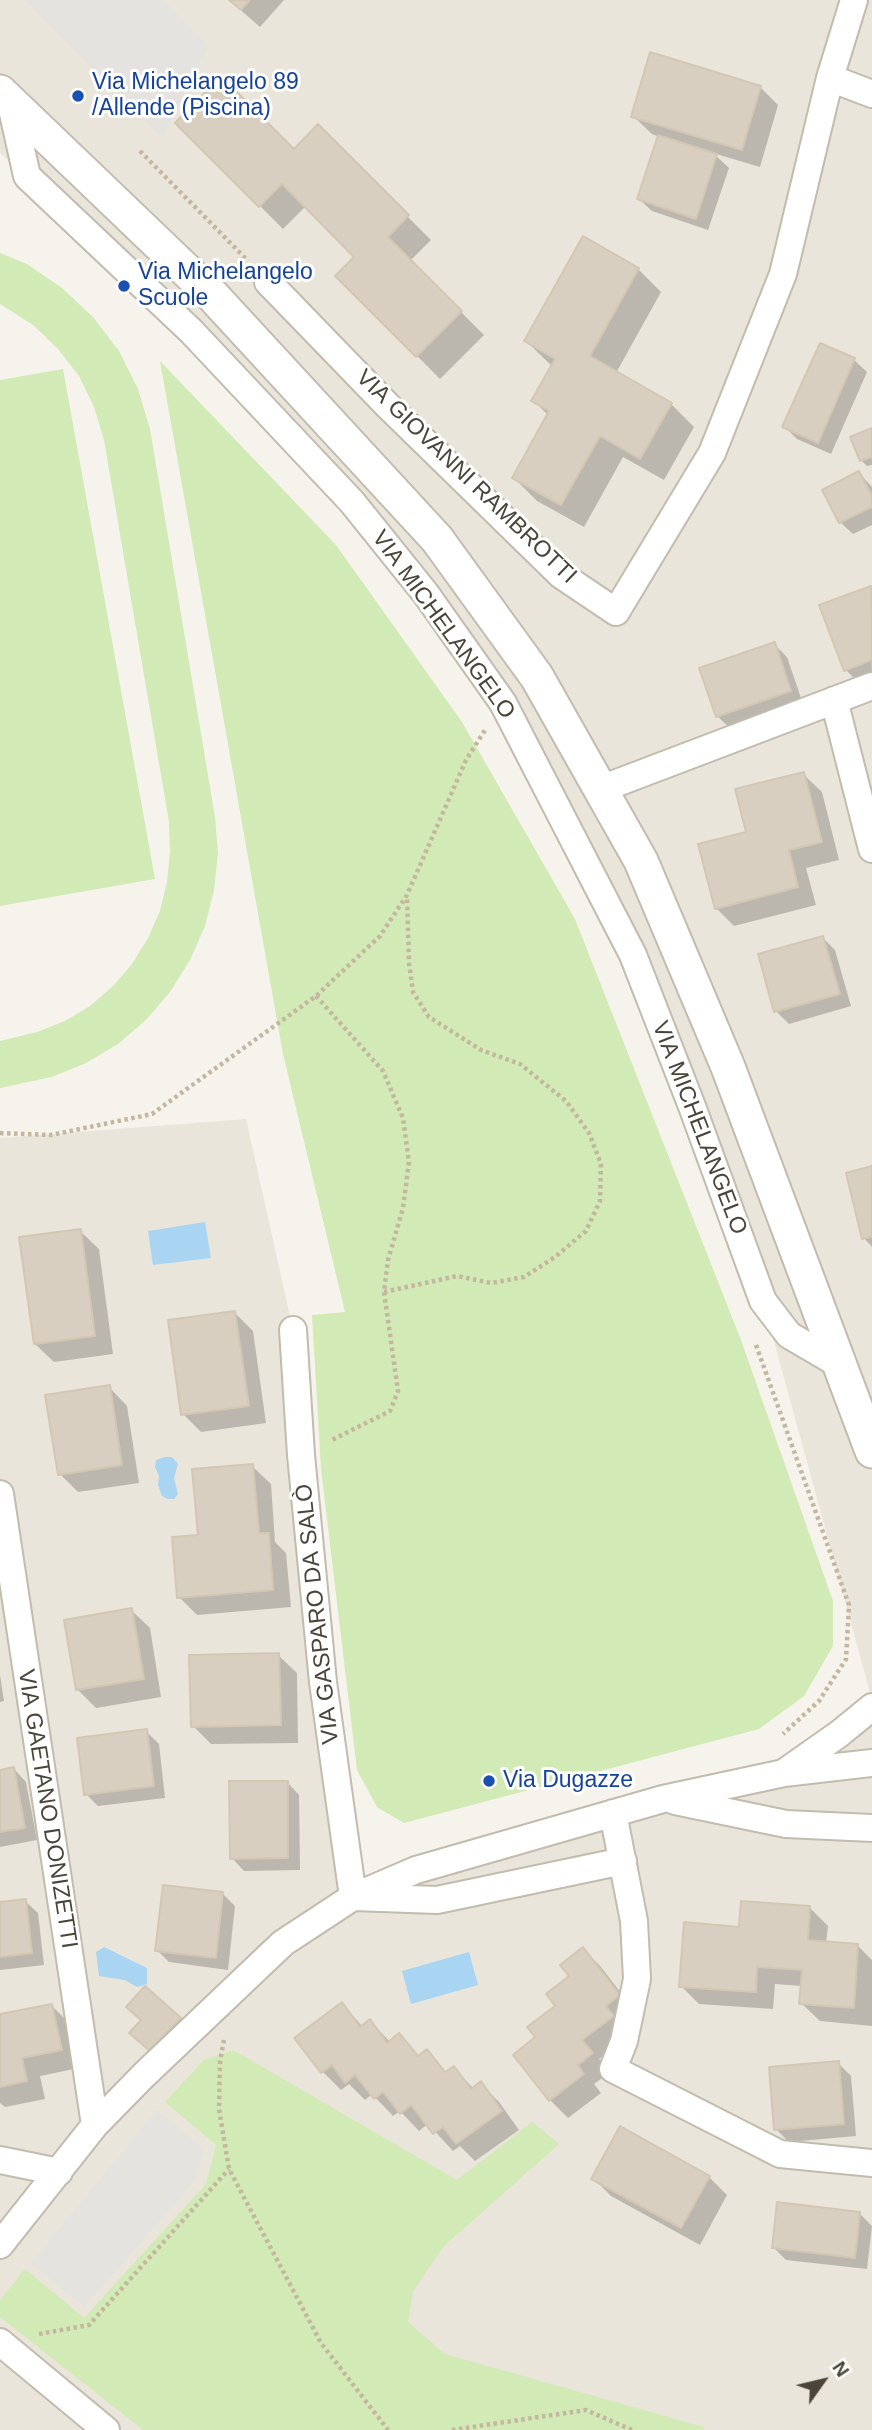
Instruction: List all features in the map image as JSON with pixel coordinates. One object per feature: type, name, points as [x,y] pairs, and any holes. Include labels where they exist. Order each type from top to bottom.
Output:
[{"type":"street","name":"VIA GIOVANNI RAMBROTTI","points":[[268,282],[398,415],[561,575],[616,612],[712,453],[783,274],[830,78],[854,0]]},
{"type":"street","points":[[830,78],[872,94]]},
{"type":"street","name":"VIA MICHELANGELO","points":[[6,98],[212,295],[437,539],[537,677],[641,861],[728,1067],[872,1451]]},
{"type":"street","name":"VIA MICHELANGELO","points":[[6,98],[27,176],[191,331],[352,502],[426,594],[503,703],[633,955],[763,1301],[789,1335],[842,1366]]},
{"type":"street","points":[[601,789],[872,686]]},
{"type":"street","points":[[834,700],[872,849]]},
{"type":"street","name":"VIA GASPARO DA SALÒ","points":[[293,1330],[301,1455],[323,1682],[353,1897]]},
{"type":"street","name":"VIA GAETANO DONIZETTI","points":[[0,1494],[95,2125]]},
{"type":"street","points":[[783,1773],[872,1707]]},
{"type":"street","points":[[0,2245],[95,2125],[144,2075],[283,1943],[353,1897],[416,1870],[663,1799],[783,1773],[872,1763]]},
{"type":"street","points":[[663,1799],[786,1824],[872,1828]]},
{"type":"street","points":[[613,1814],[635,1921],[637,1979],[624,2041],[613,2069],[780,2154],[872,2163]]},
{"type":"street","points":[[353,1897],[437,1900],[623,1861]]},
{"type":"street","points":[[0,2160],[59,2172]]},
{"type":"street","points":[[0,2342],[106,2430]]},
{"type":"path","points":[[139,150],[268,282]]},
{"type":"path","points":[[0,1133],[51,1135],[152,1114],[316,996],[380,936],[407,895],[466,760],[488,726],[494,737]]},
{"type":"path","points":[[384,1292],[457,1276],[491,1283],[524,1277],[555,1257],[586,1231],[600,1201],[601,1164],[589,1133],[566,1101],[520,1065],[481,1050],[429,1017],[413,992],[409,962],[407,895]]},
{"type":"path","points":[[301,1455],[390,1411],[398,1391],[384,1292],[388,1260],[402,1208],[409,1162],[403,1118],[383,1071],[316,996]]},
{"type":"path","points":[[755,1341],[849,1605],[846,1659],[819,1701],[774,1742]]},
{"type":"path","points":[[233,1991],[220,2061],[219,2109],[229,2169],[321,2343],[388,2430]]},
{"type":"path","points":[[0,2342],[89,2325],[229,2169]]},
{"type":"path","points":[[452,2430],[586,2410],[632,2430]]},
{"type":"shaded area","points":[[0,0],[872,0],[872,1700],[763,1301],[633,955],[426,594],[27,176],[0,153]]},
{"type":"shaded area","points":[[25,0],[163,0],[208,47],[162,138]]},
{"type":"shaded area","points":[[246,1119],[293,1330],[353,1897],[783,1773],[872,1707],[872,2430],[0,2430],[0,1138]]},
{"type":"shaded area","points":[[157,2110],[204,2149],[196,2179],[84,2307],[31,2263]]},
{"type":"green space","points":[[0,253],[27,264],[62,288],[93,317],[119,351],[138,389],[150,429],[215,817],[218,853],[214,890],[205,926],[190,960],[170,992],[146,1020],[118,1044],[86,1063],[52,1077],[0,1088],[0,1041],[37,1032],[65,1021],[90,1006],[113,986],[132,964],[160,911],[170,852],[169,822],[104,440],[94,407],[79,376],[58,349],[33,325],[0,304]]},
{"type":"green space","points":[[160,361],[336,545],[462,722],[575,919],[741,1340],[833,1601],[833,1646],[804,1696],[759,1729],[404,1823],[377,1807],[357,1770],[321,1469],[312,1315],[345,1312],[283,1054]]},
{"type":"green space","points":[[63,369],[155,879],[0,906],[0,380]]},
{"type":"green space","points":[[233,2050],[457,2180],[532,2122],[559,2144],[444,2246],[413,2291],[408,2322],[445,2354],[704,2427],[703,2430],[143,2430],[0,2317],[0,2300],[25,2269],[84,2318],[206,2184],[216,2145],[165,2102],[204,2060]]},
{"type":"water","points":[[205,1222],[211,1258],[153,1265],[148,1231]]},
{"type":"water","points":[[172,1457],[178,1464],[174,1478],[178,1494],[174,1499],[162,1496],[158,1485],[156,1460]]},
{"type":"water","points":[[104,1947],[147,1968],[147,1984],[137,1987],[125,1980],[99,1976],[96,1952]]},
{"type":"water","points":[[469,1952],[478,1985],[411,2004],[402,1971]]},
{"type":"building","points":[[229,0],[250,0],[241,10]]},
{"type":"building","points":[[650,52],[761,86],[742,150],[631,117]]},
{"type":"building","points":[[221,76],[294,149],[318,124],[409,215],[388,237],[462,311],[416,357],[335,276],[354,257],[282,184],[259,207],[175,123]]},
{"type":"building","points":[[658,135],[717,154],[696,219],[637,199]]},
{"type":"building","points":[[583,236],[639,268],[590,356],[672,403],[640,459],[600,436],[561,505],[512,478],[549,411],[531,401],[555,359],[524,341]]},
{"type":"building","points":[[820,343],[855,358],[818,443],[782,427]]},
{"type":"building","points":[[872,428],[872,457],[860,461],[850,437]]},
{"type":"building","points":[[859,471],[872,496],[872,507],[839,523],[822,490]]},
{"type":"building","points":[[871,586],[872,660],[844,671],[819,605]]},
{"type":"building","points":[[775,642],[791,691],[716,717],[699,668]]},
{"type":"building","points":[[804,772],[822,842],[789,850],[798,887],[715,909],[698,844],[746,832],[735,789]]},
{"type":"building","points":[[823,936],[840,994],[774,1012],[758,954]]},
{"type":"building","points":[[872,1166],[872,1237],[862,1239],[846,1173]]},
{"type":"building","points":[[81,1229],[95,1336],[34,1344],[19,1237]]},
{"type":"building","points":[[235,1311],[249,1406],[181,1415],[168,1320]]},
{"type":"building","points":[[110,1385],[122,1465],[58,1475],[45,1395]]},
{"type":"building","points":[[253,1464],[259,1533],[269,1533],[273,1590],[177,1598],[172,1537],[198,1535],[192,1469]]},
{"type":"building","points":[[132,1608],[144,1679],[76,1690],[64,1620]]},
{"type":"building","points":[[279,1653],[281,1725],[191,1727],[189,1655]]},
{"type":"building","points":[[147,1729],[154,1786],[84,1795],[77,1738]]},
{"type":"building","points":[[14,1767],[25,1828],[0,1832],[0,1770]]},
{"type":"building","points":[[229,1781],[288,1781],[288,1858],[230,1859]]},
{"type":"building","points":[[163,1885],[223,1892],[216,1958],[155,1951]]},
{"type":"building","points":[[26,1899],[32,1953],[0,1957],[0,1902]]},
{"type":"building","points":[[741,1901],[810,1906],[808,1940],[858,1944],[854,2008],[799,2004],[802,1970],[757,1967],[756,1992],[679,1987],[684,1922],[739,1927]]},
{"type":"building","points":[[583,1947],[620,1995],[606,2006],[614,2016],[582,2040],[593,2053],[578,2065],[584,2074],[549,2101],[513,2055],[535,2037],[527,2027],[555,2006],[546,1994],[569,1976],[560,1965]]},
{"type":"building","points":[[145,1986],[181,2018],[150,2051],[129,2033],[141,2020],[126,2007]]},
{"type":"building","points":[[342,2002],[360,2027],[370,2019],[387,2043],[399,2033],[418,2056],[427,2049],[445,2072],[454,2066],[471,2089],[481,2081],[502,2111],[456,2144],[443,2127],[433,2134],[411,2105],[400,2114],[383,2092],[374,2099],[355,2075],[345,2083],[332,2065],[321,2073],[294,2038]]},
{"type":"building","points":[[52,2004],[62,2050],[22,2058],[27,2081],[0,2087],[0,2014]]},
{"type":"building","points":[[839,2061],[844,2124],[774,2130],[769,2067]]},
{"type":"building","points":[[620,2126],[710,2176],[681,2228],[591,2179]]},
{"type":"building","points":[[777,2202],[860,2212],[855,2258],[772,2248]]},
{"type":"place","name":"Via Michelangelo 89 /Allende (Piscina)","points":[[78,96]]},
{"type":"place","name":"Via Michelangelo Scuole","points":[[124,286]]},
{"type":"place","name":"Via Dugazze","points":[[489,1781]]}]
